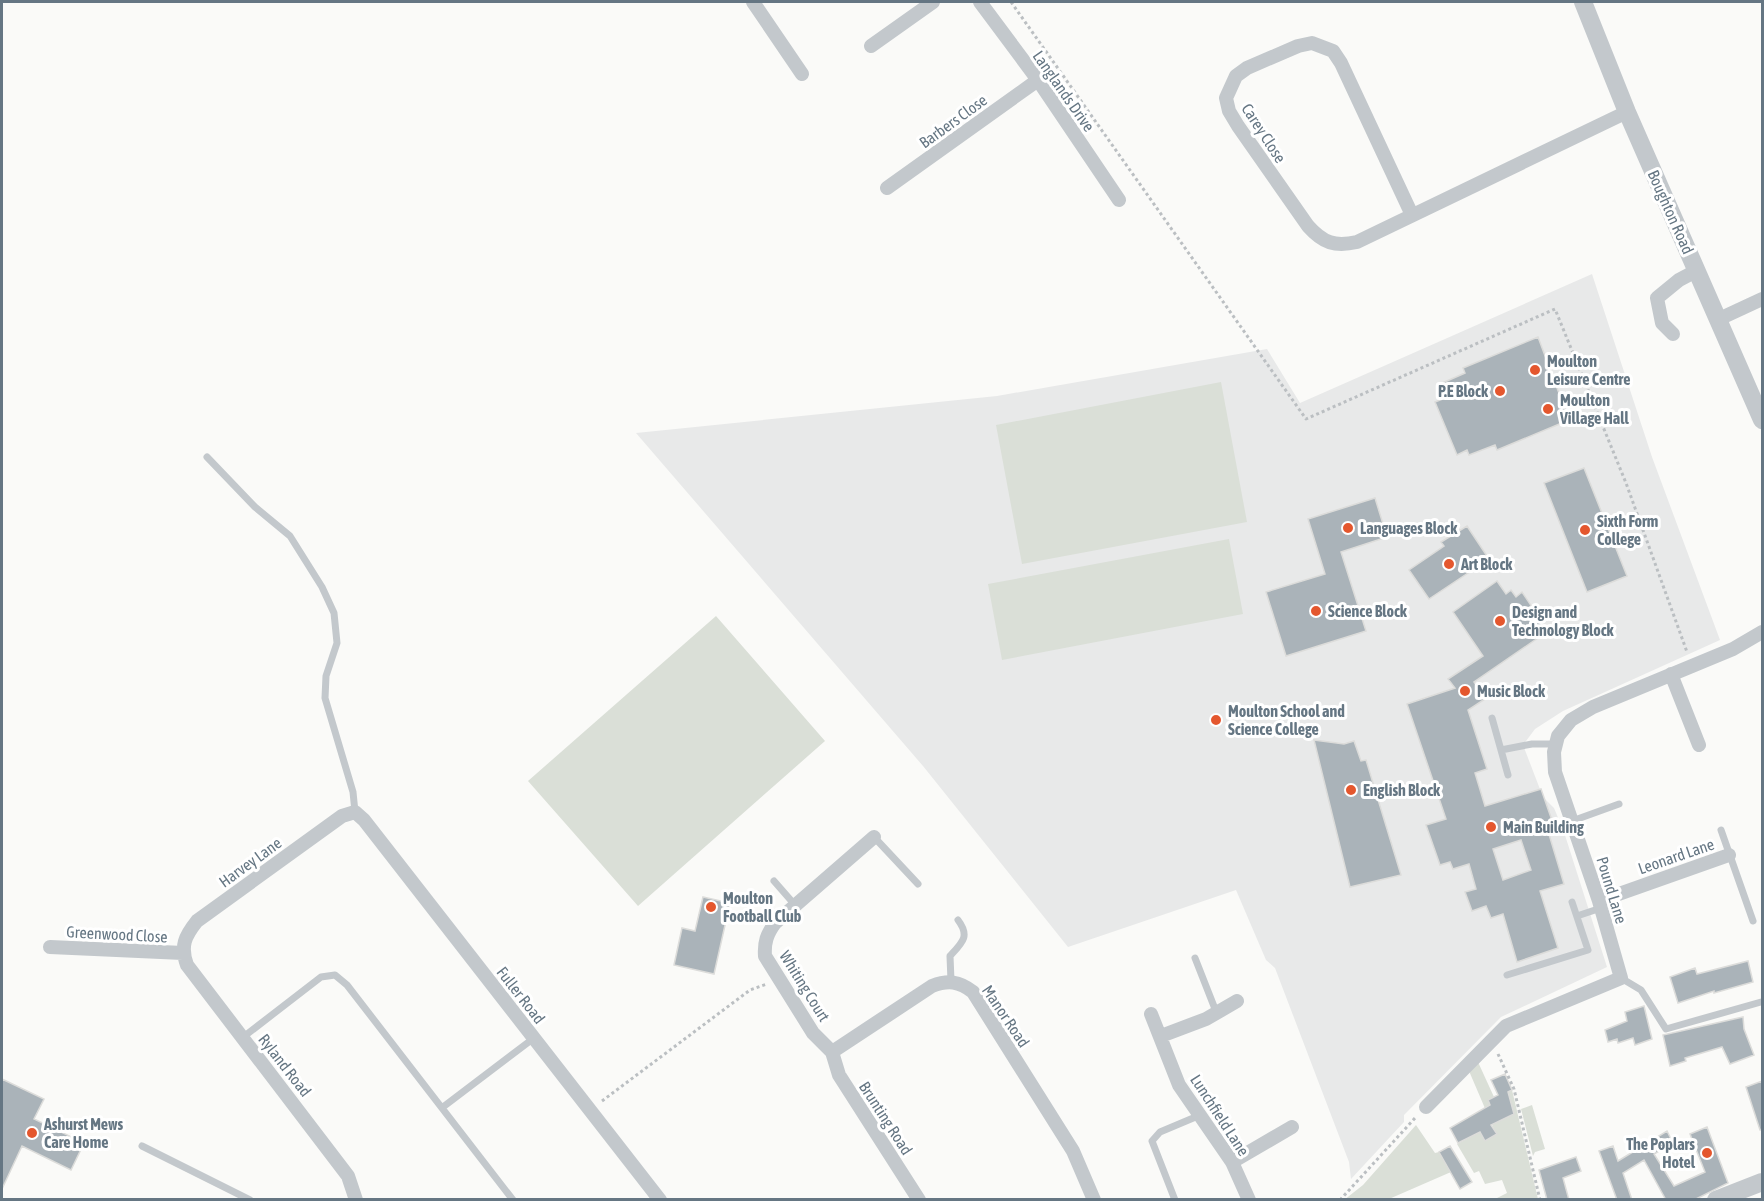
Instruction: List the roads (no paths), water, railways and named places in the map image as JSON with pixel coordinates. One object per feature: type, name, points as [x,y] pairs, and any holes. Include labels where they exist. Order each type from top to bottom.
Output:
[{"type":"street","points":[[753,2],[802,74]]},
{"type":"street","points":[[871,46],[933,2]]},
{"type":"street","name":"Langlands Drive","points":[[980,2],[1038,80],[1119,200]]},
{"type":"street","name":"Boughton Road","points":[[1588,3],[1627,112],[1762,420]]},
{"type":"street","name":"Carey Close","points":[[1413,215],[1341,63],[1333,51],[1323,45],[1312,43],[1298,46],[1236,76],[1226,98],[1229,111],[1318,237],[1336,245],[1357,242],[1627,112]]},
{"type":"street","name":"Barbers Close","points":[[888,188],[1038,80]]},
{"type":"street","points":[[1673,334],[1662,323],[1657,297],[1679,280],[1696,271]]},
{"type":"street","points":[[1719,319],[1762,299]]},
{"type":"street","points":[[1556,744],[1564,728],[1581,713],[1733,649],[1762,632]]},
{"type":"street","points":[[1671,674],[1699,745]]},
{"type":"street","name":"Pound Lane","points":[[1556,744],[1555,772],[1600,904],[1621,978]]},
{"type":"street","name":"Harvey Lane","points":[[183,953],[184,938],[197,921],[342,816],[355,812]]},
{"type":"street","name":"Fuller Road","points":[[355,812],[364,820],[660,1200]]},
{"type":"street","name":"Whiting Court","points":[[832,1052],[813,1033],[779,979],[765,956],[764,944],[768,932],[775,923],[874,837]]},
{"type":"street","name":"Leonard Lane","points":[[1600,904],[1729,855]]},
{"type":"street","name":"Greenwood Close","points":[[50,947],[183,953]]},
{"type":"street","name":"Ryland Road","points":[[183,953],[187,965],[348,1176],[356,1200]]},
{"type":"street","points":[[1426,1107],[1506,1026],[1621,978]]},
{"type":"street","points":[[832,1052],[932,986],[951,981]]},
{"type":"street","name":"Manor Road","points":[[951,981],[966,986],[984,1009],[1073,1150],[1094,1200]]},
{"type":"street","points":[[1161,1036],[1217,1014],[1237,1001]]},
{"type":"street","name":"Lunchfield Lane","points":[[1151,1014],[1179,1085],[1198,1116],[1232,1162],[1249,1200]]},
{"type":"street","name":"Brunting Road","points":[[832,1052],[839,1075],[919,1200]]},
{"type":"street","points":[[1232,1162],[1292,1127]]},
{"type":"street","points":[[1716,1200],[1762,1182]]},
{"type":"lane","points":[[207,457],[255,507],[290,536],[322,587],[334,613],[337,643],[326,676],[325,698],[353,792],[355,812]]},
{"type":"lane","points":[[1491,718],[1508,775]]},
{"type":"lane","points":[[1500,750],[1532,744],[1556,744]]},
{"type":"lane","points":[[1572,821],[1619,804]]},
{"type":"lane","points":[[1721,830],[1753,921]]},
{"type":"lane","points":[[874,837],[918,884]]},
{"type":"lane","points":[[774,881],[795,905]]},
{"type":"lane","points":[[1507,975],[1588,950],[1572,902]]},
{"type":"lane","points":[[1577,916],[1600,904]]},
{"type":"lane","points":[[951,981],[950,956],[966,937],[966,930],[958,920]]},
{"type":"lane","points":[[1195,958],[1217,1014]]},
{"type":"lane","points":[[242,1038],[321,977],[335,975],[347,986],[443,1107],[513,1200]]},
{"type":"lane","points":[[1621,978],[1641,990],[1666,1029],[1761,1002]]},
{"type":"lane","points":[[443,1107],[534,1038]]},
{"type":"lane","points":[[1175,1200],[1152,1141],[1160,1132],[1198,1116]]},
{"type":"lane","points":[[142,1146],[250,1200]]},
{"type":"place","name":"Moulton Leisure Centre","points":[[1535,370]]},
{"type":"place","name":"P.E Block","points":[[1500,391]]},
{"type":"place","name":"Moulton Village Hall","points":[[1548,409]]},
{"type":"place","name":"Languages Block","points":[[1348,528]]},
{"type":"place","name":"Sixth Form College","points":[[1585,530]]},
{"type":"place","name":"Art Block","points":[[1449,564]]},
{"type":"place","name":"Science Block","points":[[1316,611]]},
{"type":"place","name":"Design and Technology Block","points":[[1500,621]]},
{"type":"place","name":"Music Block","points":[[1465,691]]},
{"type":"place","name":"Moulton School and Science College","points":[[1216,720]]},
{"type":"place","name":"English Block","points":[[1351,790]]},
{"type":"place","name":"Main Building","points":[[1491,827]]},
{"type":"place","name":"Moulton Football Club","points":[[711,907]]},
{"type":"place","name":"Ashurst Mews Care Home","points":[[32,1133]]},
{"type":"place","name":"The Poplars Hotel","points":[[1707,1153]]}]
